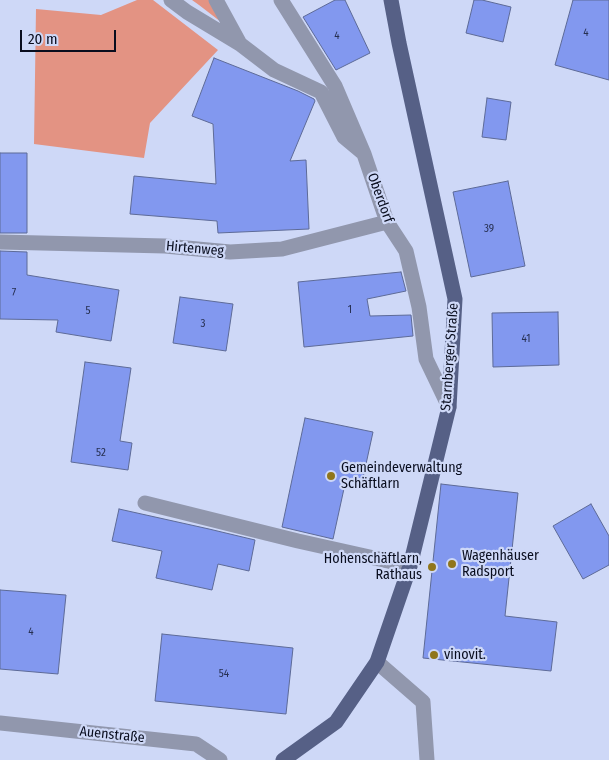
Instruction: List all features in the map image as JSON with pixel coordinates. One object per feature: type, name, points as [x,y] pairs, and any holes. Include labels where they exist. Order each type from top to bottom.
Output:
[{"type":"main road","name":"Starnberger Straße","points":[[283,760],[336,722],[377,662],[410,566],[448,407],[455,299],[391,0]]},
{"type":"street","points":[[171,0],[187,12],[240,44],[274,70],[321,92],[344,137],[364,154]]},
{"type":"street","points":[[216,0],[240,44]]},
{"type":"street","name":"Oberdorf","points":[[281,0],[335,86],[364,154],[387,222],[406,251],[419,307],[426,359],[448,407]]},
{"type":"street","name":"Hirtenweg","points":[[0,242],[165,246],[230,252],[282,250],[387,222]]},
{"type":"street","points":[[146,503],[298,541],[410,566]]},
{"type":"street","points":[[377,662],[423,702],[427,760]]},
{"type":"street","name":"Auenstraße","points":[[0,724],[196,744],[220,760]]},
{"type":"shaded area","points":[[137,0],[153,0],[218,50],[150,123],[144,158],[34,144],[36,9],[101,15]]},
{"type":"shaded area","points":[[192,0],[211,0],[221,22],[199,5]]},
{"type":"building","points":[[335,0],[345,0],[370,53],[336,70],[303,17]]},
{"type":"building","points":[[474,0],[511,7],[503,42],[466,33]]},
{"type":"building","points":[[573,0],[609,0],[609,80],[555,65]]},
{"type":"building","points":[[214,58],[314,99],[315,101],[290,161],[306,160],[309,229],[218,233],[217,221],[130,214],[134,176],[216,184],[213,124],[192,116]]},
{"type":"building","points":[[487,98],[511,102],[506,140],[482,137]]},
{"type":"building","points":[[0,153],[27,153],[27,233],[0,233]]},
{"type":"building","points":[[508,181],[525,266],[471,277],[453,192]]},
{"type":"building","points":[[0,251],[27,252],[27,275],[119,290],[111,341],[56,332],[58,320],[0,319]]},
{"type":"building","points":[[401,272],[406,291],[367,299],[370,316],[411,315],[413,336],[304,347],[298,282]]},
{"type":"building","points":[[180,297],[233,304],[226,351],[173,343]]},
{"type":"building","points":[[558,312],[559,365],[493,367],[492,313]]},
{"type":"building","points":[[85,362],[131,368],[120,441],[132,443],[128,470],[71,462]]},
{"type":"building","points":[[305,418],[373,432],[361,487],[345,484],[333,539],[282,527]]},
{"type":"building","points":[[441,484],[518,493],[505,616],[557,622],[551,671],[423,658]]},
{"type":"building","points":[[591,504],[609,536],[609,565],[583,579],[553,526]]},
{"type":"building","points":[[119,509],[255,540],[249,571],[218,564],[212,590],[156,578],[162,551],[112,541]]},
{"type":"building","points":[[0,590],[66,595],[58,674],[0,669]]},
{"type":"building","points":[[162,634],[293,648],[286,714],[155,701]]},
{"type":"place","name":"Gemeindeverwaltung Schäftlarn","points":[[331,476]]},
{"type":"place","name":"Wagenhäuser Radsport","points":[[452,564]]},
{"type":"place","name":"Hohenschäftlarn, Rathaus","points":[[432,567]]},
{"type":"place","name":"vinovit.","points":[[434,655]]}]
